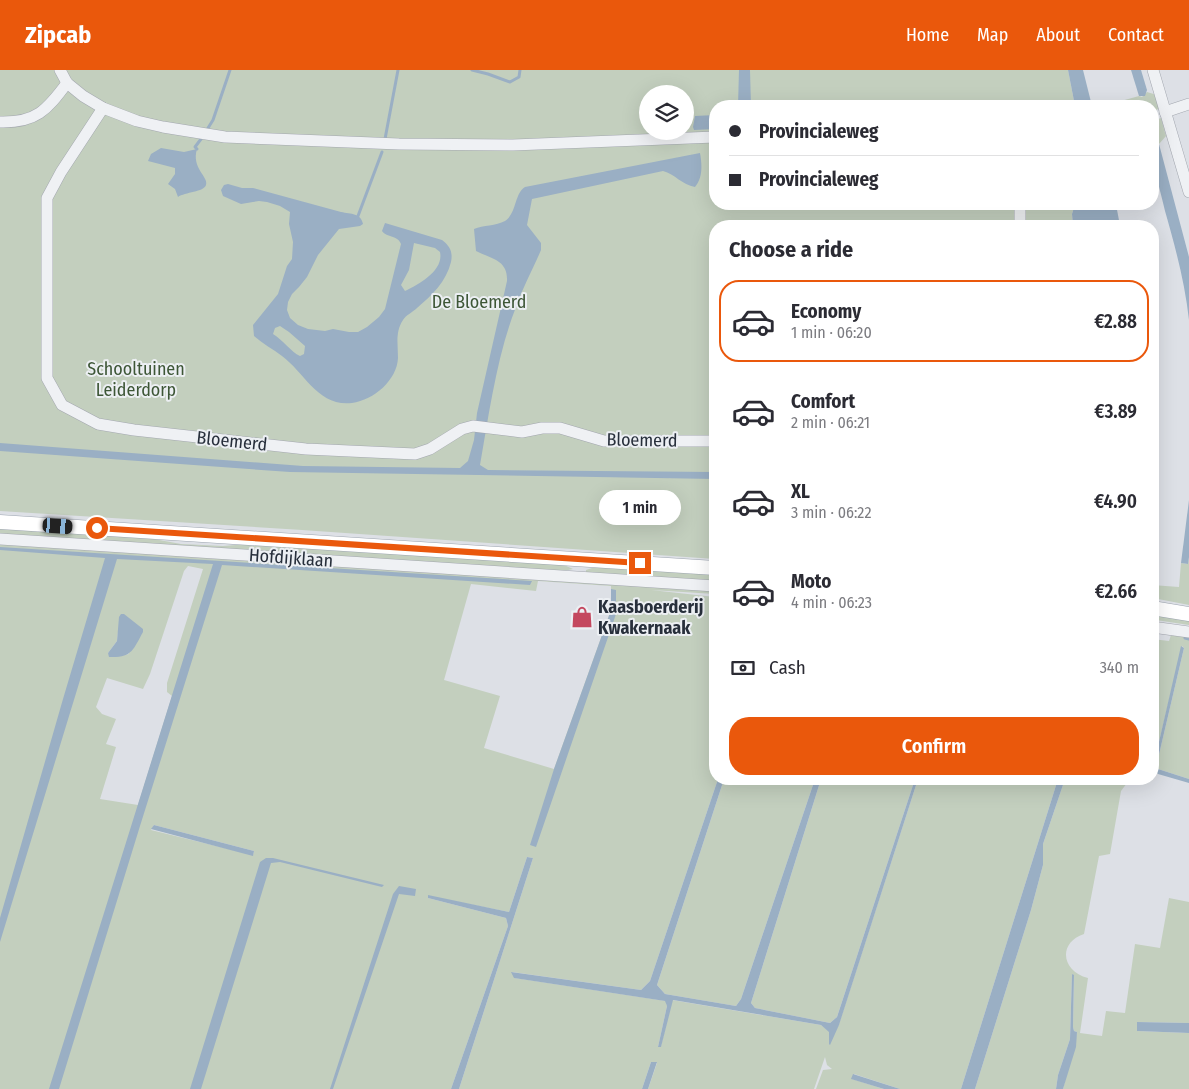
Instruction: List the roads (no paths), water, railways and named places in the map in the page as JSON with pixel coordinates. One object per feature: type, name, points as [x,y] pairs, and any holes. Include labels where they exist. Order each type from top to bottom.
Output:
[{"type":"main road","points":[[0,522],[709,568]]},
{"type":"main road","points":[[1159,609],[1189,614]]},
{"type":"street","points":[[60,70],[67,83],[83,96],[103,108],[137,121],[225,137],[312,142],[513,145],[709,138]]},
{"type":"street","points":[[1153,70],[1189,192]]},
{"type":"street","points":[[0,122],[15,122],[43,112],[67,83]]},
{"type":"street","points":[[1165,112],[1189,104]]},
{"type":"street","name":"Bloemerd","points":[[103,108],[61,172],[47,198],[47,378],[62,405],[98,424],[125,429],[306,449],[415,454],[430,449],[462,429],[473,426],[522,432],[542,428],[560,428],[604,441],[709,441]]},
{"type":"street","name":"Hofdijklaan","points":[[0,539],[709,586]]},
{"type":"street","points":[[582,577],[584,560]]},
{"type":"street","points":[[1159,628],[1189,632]]},
{"type":"water","points":[[739,70],[750,70],[751,100],[738,100]]},
{"type":"water","points":[[1068,70],[1083,70],[1090,100],[1074,100]]},
{"type":"water","points":[[1131,70],[1141,70],[1147,90],[1145,96],[1139,96]]},
{"type":"water","points":[[709,115],[709,129],[694,130],[695,116]]},
{"type":"water","points":[[1159,144],[1189,257],[1189,320],[1185,292],[1159,186]]},
{"type":"water","points":[[161,148],[184,152],[197,149],[196,162],[205,179],[205,187],[178,197],[175,189],[168,184],[175,174],[175,168],[148,161],[151,154]]},
{"type":"water","points":[[700,153],[701,175],[695,187],[663,171],[532,199],[527,225],[541,243],[541,250],[509,325],[494,385],[480,465],[488,470],[709,472],[709,479],[290,472],[0,451],[0,443],[303,466],[460,468],[468,461],[474,440],[477,413],[507,281],[507,274],[502,264],[476,251],[474,229],[498,224],[509,218],[521,190],[525,187]]},
{"type":"water","points":[[224,185],[253,188],[355,215],[362,220],[363,224],[360,226],[339,229],[318,255],[307,277],[292,294],[288,302],[287,310],[290,318],[298,325],[308,329],[358,332],[379,317],[385,309],[401,244],[400,241],[382,231],[385,223],[442,240],[449,247],[452,258],[446,276],[433,293],[406,317],[400,325],[397,343],[397,366],[383,388],[368,398],[352,403],[340,403],[330,400],[313,387],[282,356],[254,336],[253,325],[278,294],[287,266],[292,259],[293,242],[289,224],[290,212],[280,206],[267,202],[259,201],[241,204],[223,196],[221,190]],"holes":[[[414,243],[435,248],[440,252],[440,259],[430,276],[405,291],[401,285],[409,270]],[[280,326],[305,346],[304,354],[300,356],[273,334],[275,328]]]},
{"type":"water","points":[[1073,210],[1117,210],[1119,220],[1072,220]]},
{"type":"water","points":[[1189,500],[1189,557],[1188,564],[1181,563]]},
{"type":"water","points":[[0,547],[532,581],[530,585],[222,565],[59,1089],[49,1089],[213,564],[117,559],[0,942],[0,918],[105,558],[0,550]]},
{"type":"water","points":[[611,589],[616,590],[616,614],[536,847],[530,845],[554,769],[611,610]]},
{"type":"water","points":[[121,614],[124,614],[143,629],[143,632],[131,652],[123,656],[109,657],[108,653],[117,641],[119,617]]},
{"type":"water","points":[[1181,646],[1184,648],[1159,754],[1159,742]]},
{"type":"water","points":[[1159,769],[1189,779],[1189,783],[1159,774]]},
{"type":"water","points":[[716,785],[722,785],[657,985],[665,994],[736,1006],[741,999],[813,785],[819,785],[751,1003],[755,1008],[830,1023],[837,1017],[913,785],[916,785],[839,1025],[830,1045],[829,1032],[821,1025],[673,1000],[661,1047],[658,1047],[667,1006],[665,1001],[514,978],[511,972],[641,990],[650,981]]},
{"type":"water","points":[[1056,785],[1063,785],[1043,844],[1043,865],[1031,910],[975,1089],[961,1089]]},
{"type":"water","points":[[154,825],[254,851],[253,856],[151,829]]},
{"type":"water","points":[[527,857],[533,858],[459,1089],[451,1089],[508,926],[506,918],[428,898],[428,895],[509,912]]},
{"type":"water","points":[[266,858],[273,858],[384,885],[382,887],[280,862],[271,863],[201,1089],[190,1089],[260,862]]},
{"type":"water","points":[[399,886],[416,889],[415,896],[399,894],[333,1089],[330,1089],[393,894]]},
{"type":"water","points":[[1072,974],[1074,975],[1073,1027],[1074,1031],[1077,1032],[1076,1047],[1063,1089],[1056,1089],[1058,1075],[1070,1039]]},
{"type":"water","points":[[1137,1022],[1189,1023],[1189,1033],[1137,1031]]},
{"type":"water","points":[[651,1062],[657,1062],[648,1089],[642,1089]]},
{"type":"water","points":[[853,1074],[900,1089],[884,1089],[851,1079]]},
{"type":"waterway","points":[[208,128],[213,120],[230,70]]},
{"type":"waterway","points":[[385,139],[398,70]]},
{"type":"waterway","points":[[472,70],[510,82],[519,77],[520,70]]},
{"type":"waterway","points":[[197,149],[195,147],[201,139]]},
{"type":"waterway","points":[[358,216],[382,152]]},
{"type":"waterway","points":[[1185,638],[1189,639]]},
{"type":"place","name":"Kaasboerderij Kwakernaak","points":[[582,617]]},
{"type":"park label","name":"De Bloemerd","points":[[479,302]]},
{"type":"park label","name":"Schooltuinen Leiderdorp","points":[[136,379]]}]
